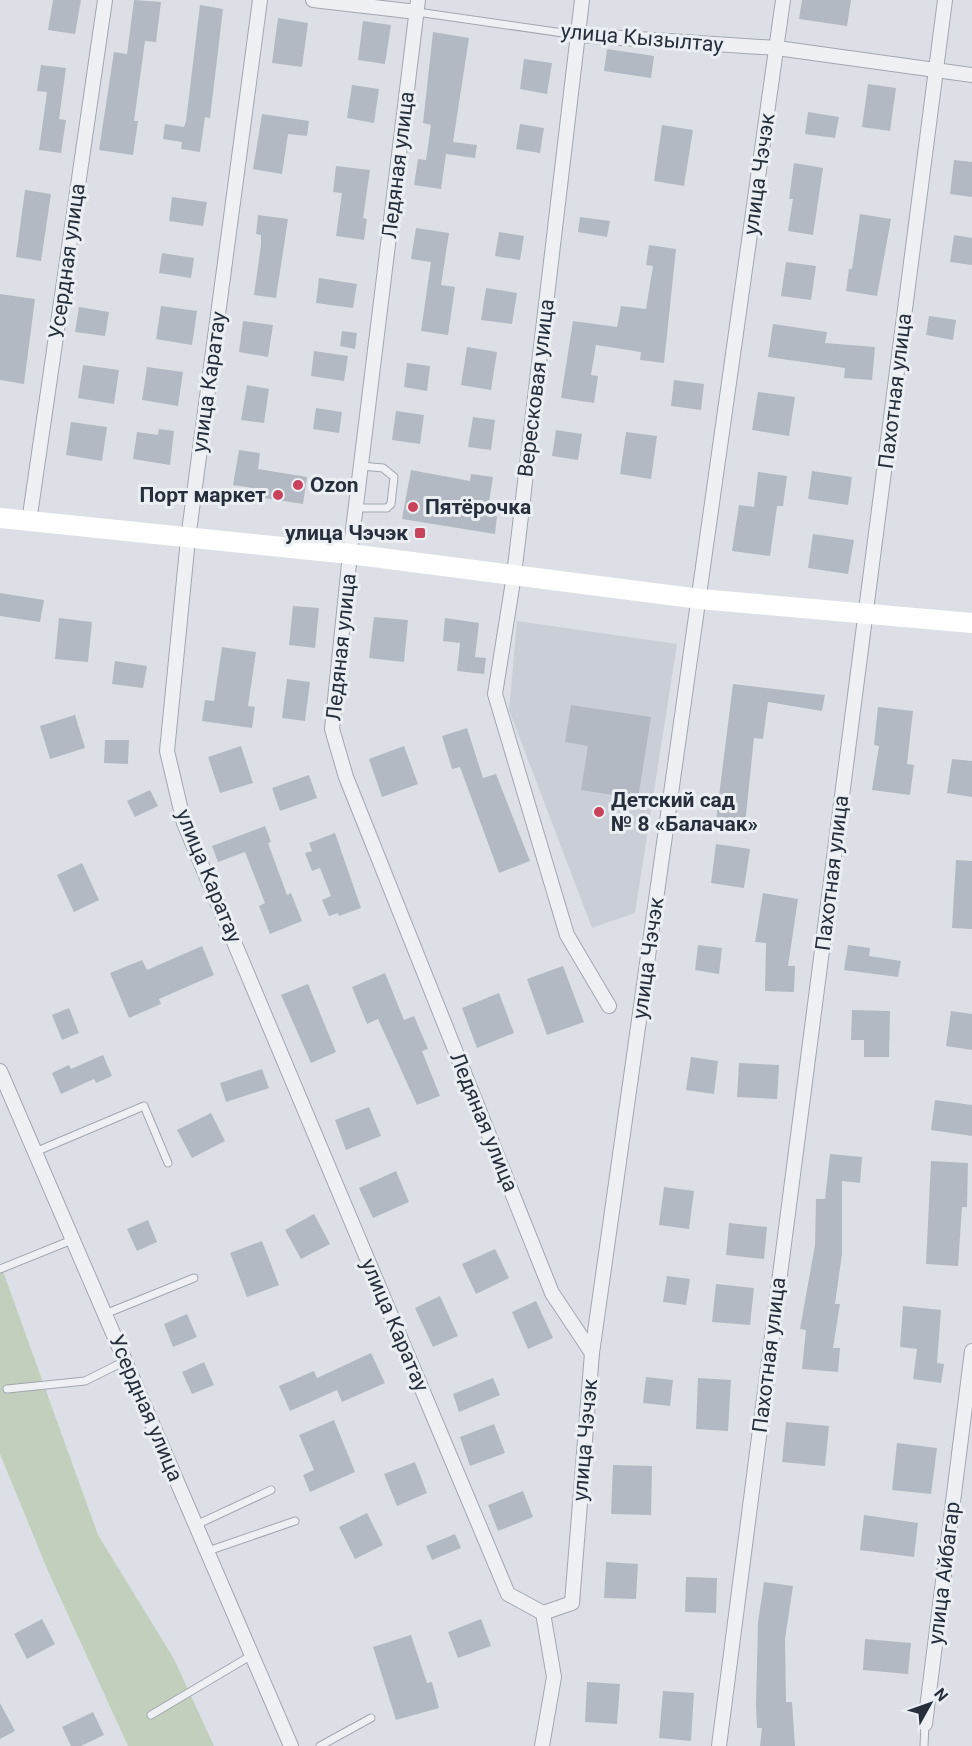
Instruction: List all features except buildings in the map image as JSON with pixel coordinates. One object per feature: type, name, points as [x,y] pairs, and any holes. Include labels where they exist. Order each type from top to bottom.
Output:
[{"type":"street","name":"Усердная улица","points":[[29,522],[105,0]]},
{"type":"street","name":"улица Каратау","points":[[260,0],[188,539],[167,751],[184,823],[508,1594],[543,1612]]},
{"type":"street","name":"улица Кызылтау","points":[[313,0],[418,6]]},
{"type":"street","name":"Вересковая улица","points":[[582,0],[514,575],[495,694],[567,935],[609,1006]]},
{"type":"street","name":"улица Чэчэк","points":[[543,1612],[572,1603],[592,1353],[783,0]]},
{"type":"street","name":"Пахотная улица","points":[[719,1746],[945,0]]},
{"type":"street","name":"Ледяная улица","points":[[418,6],[350,554],[332,729],[346,777],[552,1293],[592,1353]]},
{"type":"street","name":"улица Кызылтау","points":[[577,35],[777,48],[972,75]]},
{"type":"street","points":[[0,518],[350,554],[700,599],[972,623]]},
{"type":"street","name":"Усердная улица","points":[[0,1071],[291,1746]]},
{"type":"street","name":"улица Айбагар","points":[[925,1724],[972,1351]]},
{"type":"street","points":[[542,1746],[554,1677],[543,1612]]},
{"type":"lane","name":"улица Кызылтау","points":[[418,6],[577,35]]},
{"type":"lane","points":[[356,508],[387,508],[391,504],[394,477],[383,468],[361,466]]},
{"type":"lane","points":[[35,1152],[144,1106],[168,1163]]},
{"type":"lane","points":[[0,1269],[72,1240]]},
{"type":"lane","points":[[105,1314],[194,1278]]},
{"type":"lane","points":[[7,1389],[85,1381],[126,1361]]},
{"type":"lane","points":[[196,1525],[271,1490]]},
{"type":"lane","points":[[208,1551],[295,1521]]},
{"type":"lane","points":[[151,1715],[252,1655]]},
{"type":"lane","points":[[320,1746],[371,1718]]},
{"type":"lane","points":[[924,1746],[925,1724]]},
{"type":"shaded area","name":"Детский сад № 8 «Балачак»","points":[[517,621],[677,644],[635,913],[592,928],[509,710]]},
{"type":"green space","points":[[0,1263],[98,1535],[174,1659],[214,1746],[128,1746],[48,1571],[0,1454]]},
{"type":"place","name":"Ozon","points":[[298,485]]},
{"type":"place","name":"Порт маркет","points":[[278,495]]},
{"type":"place","name":"Пятёрочка","points":[[413,507]]},
{"type":"place","name":"улица Чэчэк","points":[[420,533]]},
{"type":"place","name":"Детский сад № 8 «Балачак»","points":[[599,812]]}]
